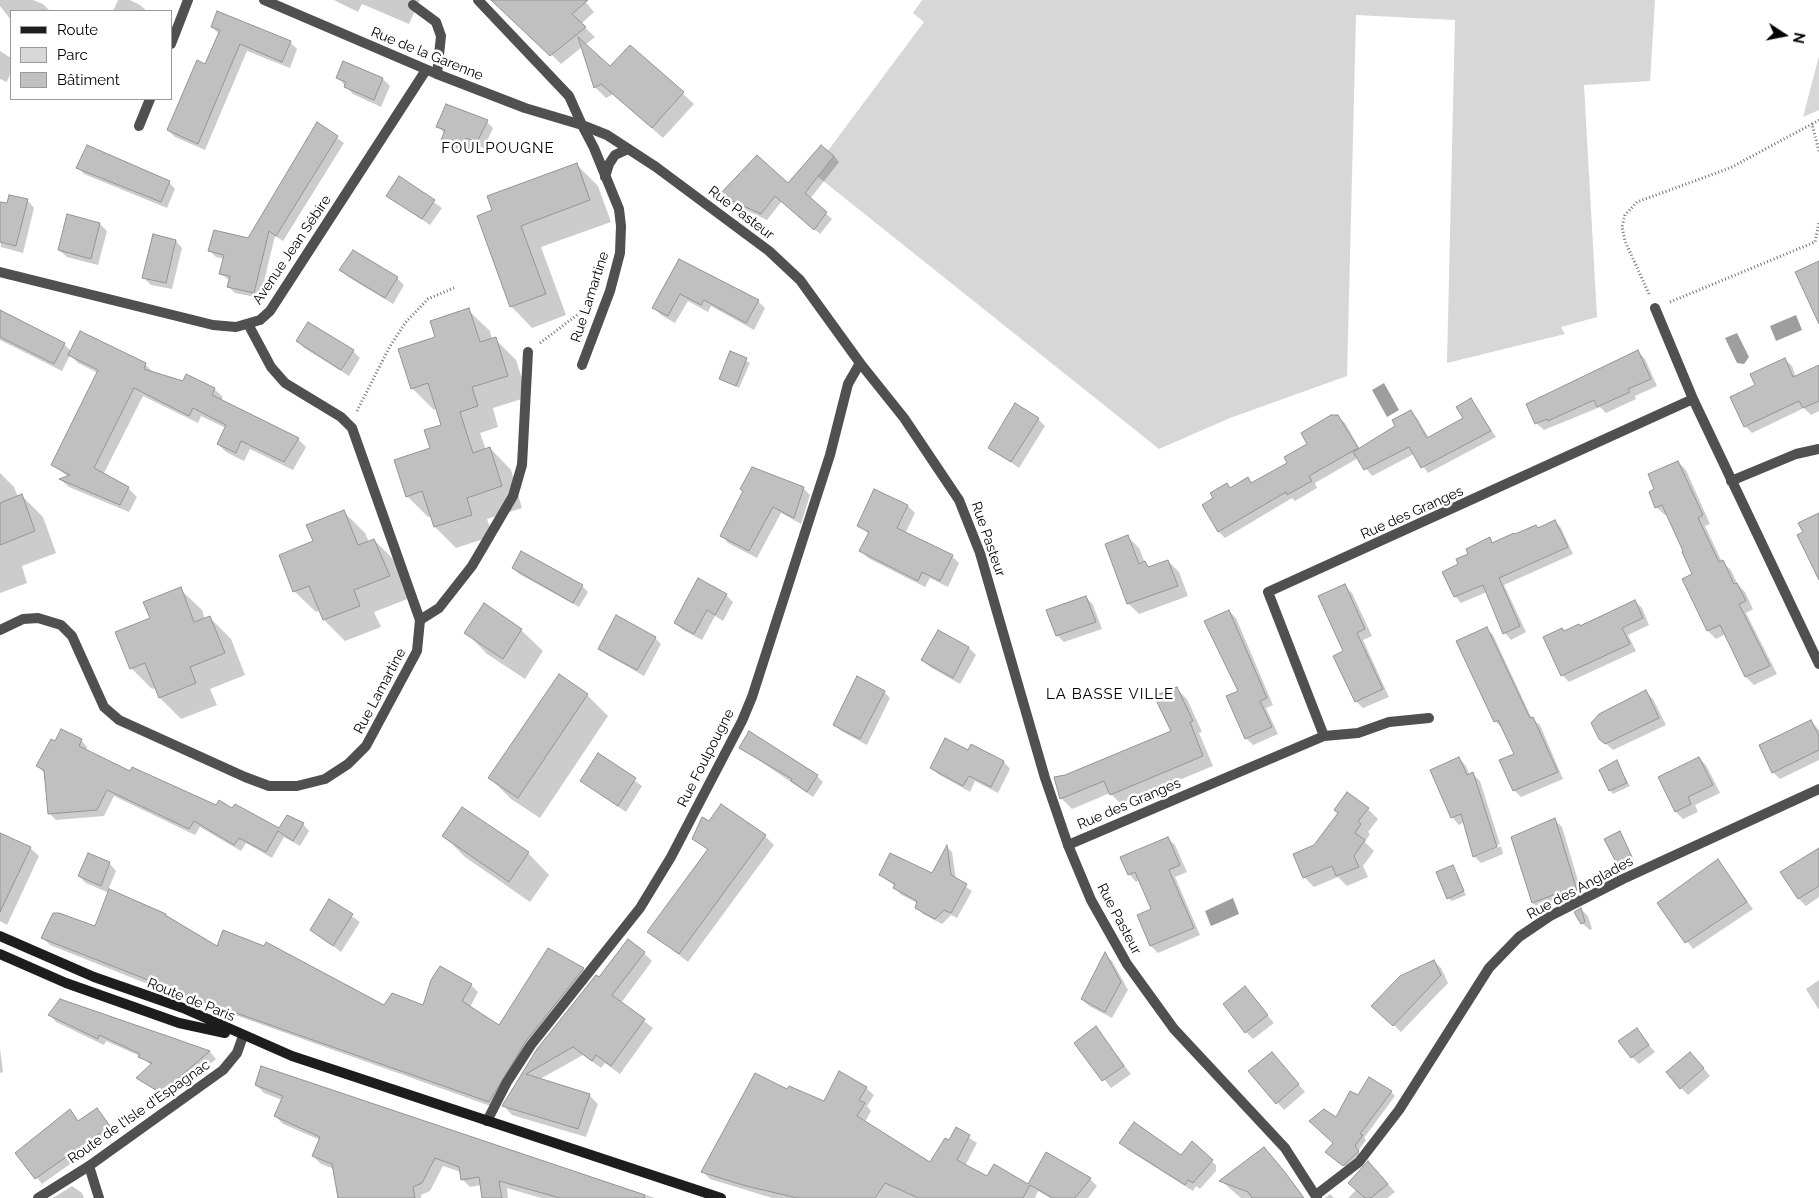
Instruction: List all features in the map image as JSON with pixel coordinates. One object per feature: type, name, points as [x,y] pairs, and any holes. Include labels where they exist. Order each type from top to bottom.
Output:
[{"type":"main road","name":"Route de Paris","points":[[0,936],[94,977],[183,1008],[243,1036]]},
{"type":"main road","points":[[14,960],[21,946]]},
{"type":"main road","name":"Route de Paris","points":[[0,954],[66,983],[179,1023],[243,1036]]},
{"type":"main road","points":[[243,1036],[292,1056],[722,1198]]},
{"type":"street","points":[[172,41],[188,0]]},
{"type":"street","name":"Rue de la Garenne","points":[[264,0],[426,70],[533,110],[582,125]]},
{"type":"street","points":[[478,0],[569,96],[582,125]]},
{"type":"street","points":[[414,5],[436,22],[441,36],[437,74]]},
{"type":"street","name":"Avenue Jean Sébire","points":[[0,272],[213,324],[236,327],[260,320],[270,311],[426,70]]},
{"type":"street","points":[[139,126],[150,100]]},
{"type":"street","name":"Rue Pasteur","points":[[582,125],[606,134],[676,181],[761,245],[800,280],[860,364],[904,418],[960,500],[980,553],[1045,778],[1068,845],[1091,900],[1127,964],[1174,1029],[1285,1148],[1316,1196]]},
{"type":"street","name":"Rue Lamartine","points":[[582,125],[619,210],[620,254],[610,291],[582,365]]},
{"type":"street","points":[[605,177],[609,164],[616,155],[628,149]]},
{"type":"street","points":[[1655,308],[1693,399],[1819,664]]},
{"type":"street","points":[[248,324],[271,367],[285,384],[348,423],[352,428],[420,620],[439,608],[472,566],[513,496],[522,465],[528,352]]},
{"type":"street","name":"Rue Foulpougne","points":[[487,1121],[506,1082],[531,1045],[640,908],[671,857],[742,721],[752,698],[830,455],[848,384],[860,364]]},
{"type":"street","name":"Rue des Granges","points":[[1068,845],[1324,736],[1268,592],[1693,399]]},
{"type":"street","points":[[1731,481],[1796,454],[1819,449]]},
{"type":"street","name":"Rue Lamartine","points":[[0,630],[23,620],[38,618],[61,625],[72,636],[104,707],[119,720],[269,786],[297,786],[325,779],[366,746],[417,652],[420,620]]},
{"type":"street","points":[[1324,736],[1358,733],[1389,722],[1429,718]]},
{"type":"street","name":"Rue des Anglades","points":[[1316,1196],[1359,1162],[1399,1110],[1489,968],[1519,936],[1550,916],[1623,879],[1819,789]]},
{"type":"street","name":"Route de l'Isle d'Espagnac","points":[[38,1198],[89,1166],[223,1070],[237,1053],[243,1036]]},
{"type":"street","points":[[89,1166],[99,1198]]},
{"type":"path","points":[[1819,120],[1730,168],[1637,202],[1626,215],[1622,227],[1626,241],[1655,308],[1815,242],[1819,223]]},
{"type":"path","points":[[1812,124],[1819,150]]},
{"type":"path","points":[[348,423],[362,404],[389,348],[405,323],[428,299],[456,286]]},
{"type":"path","points":[[528,352],[587,308]]},
{"type":"green space","points":[[922,0],[1655,0],[1650,81],[1584,85],[1597,317],[1561,327],[1565,334],[1447,363],[1455,20],[1356,15],[1347,376],[1230,418],[1159,449],[812,172],[924,22],[913,13]]},
{"type":"green space","points":[[1819,56],[1819,110],[1803,117]]},
{"type":"shaded area","points":[[1796,315],[1802,330],[1776,341],[1770,326]]},
{"type":"shaded area","points":[[1737,333],[1749,357],[1744,364],[1737,363],[1725,338]]},
{"type":"shaded area","points":[[1384,383],[1399,410],[1387,417],[1372,390]]},
{"type":"shaded area","points":[[1233,898],[1239,914],[1211,926],[1205,911]]},
{"type":"building","points":[[491,0],[588,0],[572,14],[586,27],[550,56]]},
{"type":"building","points":[[217,11],[291,41],[282,62],[240,44],[198,144],[167,130],[197,60],[205,64],[220,30],[211,27]]},
{"type":"building","points":[[578,37],[610,66],[630,45],[684,92],[652,128],[601,84],[594,88]]},
{"type":"building","points":[[343,61],[383,78],[374,100],[344,87],[346,82],[336,78]]},
{"type":"building","points":[[446,104],[488,120],[477,142],[466,138],[462,148],[441,140],[445,130],[436,127]]},
{"type":"building","points":[[317,122],[338,136],[276,236],[269,231],[254,293],[227,287],[230,276],[219,274],[224,255],[208,251],[214,230],[248,238]]},
{"type":"building","points":[[87,145],[170,181],[161,202],[76,168]]},
{"type":"building","points":[[821,145],[834,156],[805,193],[827,212],[814,230],[775,196],[761,214],[719,195],[757,155],[788,183]]},
{"type":"building","points":[[577,163],[590,200],[521,226],[546,294],[510,307],[477,216],[492,210],[487,196]]},
{"type":"building","points":[[399,176],[435,200],[422,219],[386,196]]},
{"type":"building","points":[[9,195],[28,199],[16,246],[0,242],[0,202],[7,203]]},
{"type":"building","points":[[67,214],[100,223],[91,259],[58,250]]},
{"type":"building","points":[[153,234],[176,240],[166,283],[142,278]]},
{"type":"building","points":[[353,250],[398,277],[385,298],[339,270]]},
{"type":"building","points":[[679,259],[759,300],[746,323],[704,300],[701,305],[680,294],[668,316],[652,308]]},
{"type":"building","points":[[1819,261],[1819,324],[1795,272]]},
{"type":"building","points":[[469,308],[480,342],[496,337],[508,376],[472,387],[478,406],[460,412],[473,453],[490,447],[502,486],[467,498],[472,515],[434,527],[422,491],[406,497],[394,460],[430,448],[424,430],[441,425],[428,383],[411,389],[398,349],[435,337],[430,321]]},
{"type":"building","points":[[0,310],[65,343],[54,364],[0,337]]},
{"type":"building","points":[[308,322],[354,350],[341,370],[296,341]]},
{"type":"building","points":[[80,331],[146,363],[144,369],[183,381],[186,374],[215,388],[212,395],[299,438],[284,462],[241,441],[236,453],[217,444],[226,425],[193,408],[189,416],[134,388],[94,468],[129,487],[120,505],[59,479],[70,475],[51,465],[98,370],[68,355]]},
{"type":"building","points":[[1638,350],[1651,379],[1628,389],[1630,392],[1597,407],[1594,400],[1548,421],[1547,419],[1535,424],[1526,404]]},
{"type":"building","points":[[730,351],[747,358],[736,386],[719,379]]},
{"type":"building","points":[[1785,358],[1793,377],[1819,365],[1819,401],[1803,408],[1799,401],[1744,427],[1730,397],[1755,385],[1750,374]]},
{"type":"building","points":[[1471,398],[1491,431],[1421,468],[1409,447],[1364,470],[1353,452],[1395,426],[1392,420],[1411,410],[1427,438],[1463,418],[1456,407]]},
{"type":"building","points":[[1015,403],[1039,418],[1011,462],[988,448]]},
{"type":"building","points":[[1331,415],[1338,415],[1358,448],[1309,476],[1312,481],[1287,495],[1286,492],[1218,532],[1202,505],[1213,498],[1210,493],[1227,483],[1230,488],[1248,477],[1251,483],[1287,463],[1284,457],[1307,444],[1301,433]]},
{"type":"building","points":[[1678,461],[1703,515],[1698,518],[1719,562],[1723,560],[1734,584],[1737,583],[1746,601],[1739,604],[1770,666],[1745,677],[1720,625],[1707,631],[1682,579],[1692,574],[1683,551],[1662,505],[1655,508],[1649,492],[1654,489],[1648,474]]},
{"type":"building","points":[[752,467],[804,487],[794,518],[773,507],[749,551],[720,536],[743,491],[740,489]]},
{"type":"building","points":[[874,489],[908,505],[897,528],[953,555],[940,581],[922,572],[918,581],[859,551],[869,532],[857,526]]},
{"type":"building","points":[[22,494],[35,531],[0,545],[0,503]]},
{"type":"building","points":[[344,510],[358,545],[374,539],[390,576],[354,590],[360,606],[323,620],[309,586],[293,592],[279,555],[313,541],[306,525]]},
{"type":"building","points":[[1819,513],[1819,580],[1797,535],[1803,532],[1798,523]]},
{"type":"building","points":[[1555,520],[1568,547],[1499,578],[1520,626],[1503,634],[1483,585],[1454,597],[1442,572],[1458,564],[1456,559],[1468,554],[1466,549],[1490,537],[1492,543],[1514,533],[1536,525],[1538,528]]},
{"type":"building","points":[[1128,535],[1139,564],[1145,561],[1148,567],[1168,560],[1178,586],[1127,604],[1105,544]]},
{"type":"building","points":[[521,551],[583,585],[573,603],[512,568]]},
{"type":"building","points":[[698,578],[727,594],[715,615],[707,610],[694,634],[674,623]]},
{"type":"building","points":[[1345,584],[1365,629],[1357,633],[1383,689],[1355,702],[1333,656],[1343,651],[1318,596]]},
{"type":"building","points":[[181,587],[194,622],[210,616],[225,653],[190,667],[196,683],[159,698],[145,663],[130,669],[115,632],[150,618],[143,602]]},
{"type":"building","points":[[1086,596],[1096,622],[1056,636],[1046,610]]},
{"type":"building","points":[[1635,600],[1643,618],[1622,628],[1630,644],[1561,676],[1543,637],[1562,628],[1564,631],[1579,624],[1580,626]]},
{"type":"building","points":[[484,603],[522,629],[503,659],[464,633]]},
{"type":"building","points":[[1229,610],[1267,698],[1260,701],[1272,727],[1245,739],[1226,696],[1238,691],[1204,621]]},
{"type":"building","points":[[616,615],[656,637],[637,670],[598,649]]},
{"type":"building","points":[[1487,627],[1530,718],[1533,717],[1558,772],[1513,791],[1499,760],[1514,754],[1498,720],[1494,722],[1456,641]]},
{"type":"building","points":[[938,630],[969,647],[953,678],[921,660]]},
{"type":"building","points":[[559,674],[588,694],[518,798],[488,778]]},
{"type":"building","points":[[857,676],[885,691],[860,739],[833,725]]},
{"type":"building","points":[[1177,687],[1193,721],[1190,722],[1203,756],[1110,795],[1104,781],[1060,799],[1054,777],[1065,775],[1171,731],[1154,696]]},
{"type":"building","points":[[1646,690],[1659,718],[1605,744],[1599,739],[1591,723],[1599,714]]},
{"type":"building","points":[[1811,720],[1819,736],[1819,750],[1772,773],[1759,745]]},
{"type":"building","points":[[61,729],[82,739],[79,746],[130,771],[132,767],[216,805],[219,800],[232,808],[235,804],[279,828],[287,815],[304,823],[293,841],[278,831],[266,852],[239,838],[234,845],[194,821],[189,829],[107,790],[97,810],[48,814],[44,770],[36,766],[51,739],[55,741]]},
{"type":"building","points":[[749,731],[818,775],[807,792],[791,781],[792,779],[739,748]]},
{"type":"building","points":[[945,738],[968,750],[971,744],[1004,761],[991,787],[969,776],[963,786],[930,768]]},
{"type":"building","points":[[598,753],[636,778],[618,806],[580,781]]},
{"type":"building","points":[[1459,757],[1467,775],[1473,772],[1497,847],[1473,857],[1461,814],[1451,818],[1430,770]]},
{"type":"building","points":[[1699,757],[1713,785],[1688,797],[1691,804],[1675,812],[1658,777]]},
{"type":"building","points":[[1617,760],[1627,783],[1609,791],[1599,770]]},
{"type":"building","points":[[1347,792],[1369,808],[1358,821],[1361,824],[1355,833],[1365,840],[1354,856],[1359,867],[1336,876],[1332,866],[1303,878],[1293,854],[1314,845],[1338,813],[1334,810]]},
{"type":"building","points":[[721,804],[766,835],[679,954],[647,932],[708,849],[692,839],[702,817],[709,821]]},
{"type":"building","points":[[462,807],[529,852],[509,882],[442,836]]},
{"type":"building","points":[[1555,818],[1578,894],[1566,900],[1561,892],[1532,903],[1511,837]]},
{"type":"building","points":[[1620,831],[1632,857],[1617,864],[1604,839]]},
{"type":"building","points":[[0,833],[31,847],[0,912]]},
{"type":"building","points":[[1168,837],[1180,865],[1169,870],[1194,928],[1150,946],[1137,915],[1151,909],[1135,872],[1128,875],[1120,857]]},
{"type":"building","points":[[947,845],[951,875],[967,884],[951,913],[944,910],[935,919],[915,908],[917,901],[893,888],[895,884],[879,875],[890,853],[932,873]]},
{"type":"building","points":[[1819,848],[1819,886],[1798,899],[1780,872]]},
{"type":"building","points":[[88,853],[110,862],[101,886],[78,876]]},
{"type":"building","points":[[1718,859],[1747,902],[1685,943],[1657,903]]},
{"type":"building","points":[[1453,865],[1464,891],[1447,899],[1436,872]]},
{"type":"building","points":[[109,889],[166,914],[217,946],[223,930],[264,946],[266,942],[384,1005],[392,993],[423,1005],[431,980],[440,966],[472,984],[462,1001],[499,1025],[548,948],[584,968],[526,1041],[489,1102],[199,1000],[41,938],[53,913],[59,913],[95,926]]},
{"type":"building","points":[[329,899],[353,914],[333,946],[310,930]]},
{"type":"building","points":[[1581,908],[1585,922],[1581,924],[1574,912]]},
{"type":"building","points":[[628,939],[645,952],[612,995],[645,1019],[611,1066],[596,1055],[592,1061],[573,1047],[526,1074],[590,1094],[578,1129],[502,1106],[537,1049],[596,975],[599,977]]},
{"type":"building","points":[[1105,952],[1121,982],[1105,1012],[1081,999]]},
{"type":"building","points":[[1434,960],[1441,975],[1393,1026],[1371,1006],[1400,976]]},
{"type":"building","points":[[1245,986],[1268,1015],[1245,1033],[1223,1004]]},
{"type":"building","points":[[60,999],[210,1051],[161,1093],[136,1078],[152,1063],[138,1057],[140,1054],[99,1035],[98,1039],[48,1015]]},
{"type":"building","points":[[1096,1026],[1124,1066],[1102,1081],[1074,1043]]},
{"type":"building","points":[[1637,1028],[1649,1045],[1631,1058],[1618,1041]]},
{"type":"building","points":[[1272,1052],[1299,1084],[1276,1104],[1248,1071]]},
{"type":"building","points":[[1690,1052],[1704,1068],[1680,1089],[1666,1072]]},
{"type":"building","points":[[261,1066],[645,1195],[644,1198],[560,1198],[499,1181],[502,1198],[482,1198],[479,1177],[461,1180],[459,1167],[435,1158],[422,1183],[413,1187],[415,1198],[338,1198],[332,1164],[312,1156],[320,1137],[274,1116],[283,1096],[255,1085]]},
{"type":"building","points":[[839,1071],[867,1087],[859,1100],[865,1103],[857,1116],[930,1162],[945,1138],[949,1140],[956,1127],[970,1135],[957,1160],[987,1176],[994,1164],[1028,1184],[1046,1152],[1091,1178],[1075,1198],[1053,1198],[1030,1185],[1023,1198],[918,1198],[885,1183],[875,1198],[797,1198],[746,1186],[701,1172],[755,1073],[787,1089],[789,1086],[824,1101]]},
{"type":"building","points":[[1369,1077],[1392,1091],[1360,1134],[1363,1135],[1355,1146],[1359,1151],[1343,1166],[1325,1152],[1333,1143],[1309,1121],[1324,1109],[1336,1117],[1350,1091],[1358,1095]]},
{"type":"building","points":[[97,1108],[110,1126],[35,1179],[15,1153],[70,1109],[78,1121]]},
{"type":"building","points":[[1134,1122],[1181,1155],[1192,1141],[1213,1160],[1193,1183],[1188,1180],[1185,1185],[1119,1143]]},
{"type":"building","points":[[1264,1147],[1304,1198],[1252,1198],[1248,1192],[1219,1181]]},
{"type":"building","points":[[1368,1161],[1388,1184],[1371,1198],[1365,1198],[1348,1183]]},
{"type":"district","name":"FOULPOUGNE","points":[[498,148]]},
{"type":"district","name":"LA BASSE VILLE","points":[[1110,694]]}]
